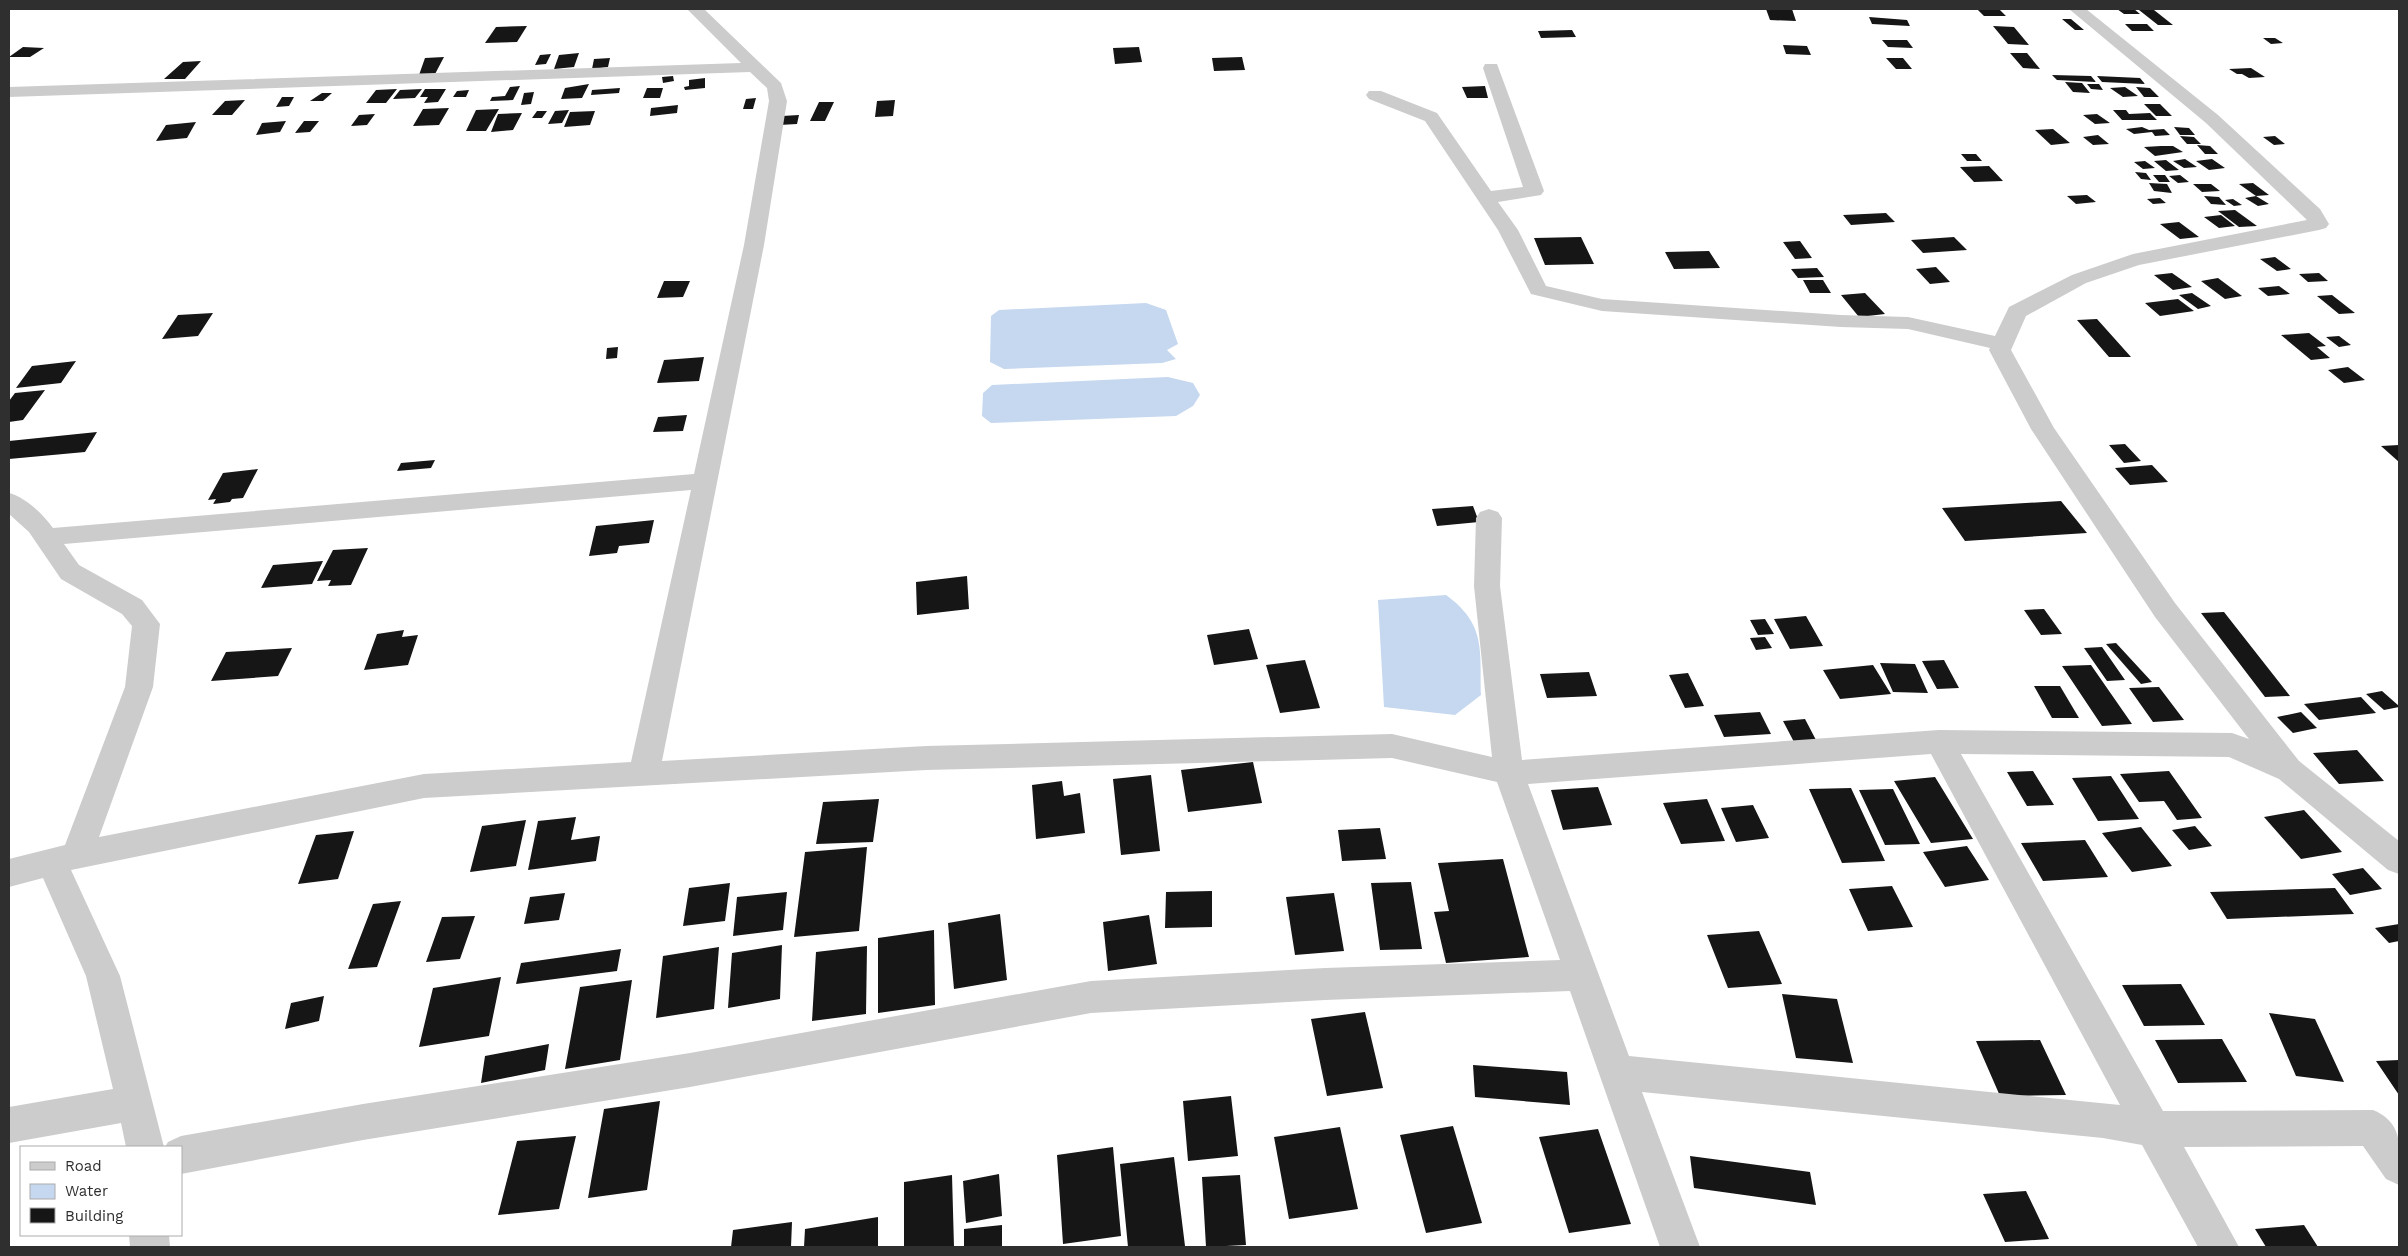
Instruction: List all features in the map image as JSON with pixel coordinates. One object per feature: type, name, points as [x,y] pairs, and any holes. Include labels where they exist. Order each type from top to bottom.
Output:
[{"type":"street","points":[[644,774],[754,245],[778,101],[774,87],[695,9]]},
{"type":"street","points":[[2077,9],[2130,50],[2212,119],[2313,213],[2319,224],[2133,260],[2079,279],[2017,312],[2000,350],[2042,428],[2165,610],[2290,770],[2399,860]]},
{"type":"street","points":[[9,92],[685,71],[753,67]]},
{"type":"street","points":[[1486,198],[1534,190],[1491,68]]},
{"type":"street","points":[[1376,95],[1431,117],[1508,230],[1538,290],[1602,305],[1841,321],[1908,323],[2002,344]]},
{"type":"street","points":[[46,537],[704,481]]},
{"type":"street","points":[[9,500],[38,526],[70,572],[132,607],[146,624],[139,687],[64,859],[103,976],[136,1103],[145,1146]]},
{"type":"street","points":[[1489,518],[1487,586],[1509,773],[1680,1247]]},
{"type":"street","points":[[9,873],[64,859],[424,786],[926,758],[1392,746],[1509,773],[1940,742],[2232,745],[2290,770]]},
{"type":"street","points":[[1940,742],[2219,1247]]},
{"type":"street","points":[[182,1156],[364,1122],[690,1070],[1091,998],[1325,984],[1582,975]]},
{"type":"street","points":[[1617,1072],[2103,1120],[2154,1129],[2373,1128],[2399,1166]]},
{"type":"street","points":[[9,1125],[136,1103]]},
{"type":"water","points":[[1146,303],[1166,310],[1178,344],[1167,350],[1176,359],[1162,363],[1004,369],[990,362],[991,316],[999,310]]},
{"type":"water","points":[[1168,377],[1193,383],[1200,395],[1193,406],[1176,416],[991,423],[982,416],[983,393],[992,385]]},
{"type":"water","points":[[1446,595],[1468,617],[1478,639],[1481,664],[1481,695],[1455,715],[1384,707],[1378,600]]},
{"type":"building","points":[[1766,9],[1792,9],[1796,21],[1770,20]]},
{"type":"building","points":[[1977,9],[1999,9],[2006,16],[1984,16]]},
{"type":"building","points":[[2117,9],[2134,9],[2140,14],[2124,14]]},
{"type":"building","points":[[2139,10],[2154,10],[2173,25],[2158,25]]},
{"type":"building","points":[[1869,17],[1907,20],[1910,26],[1872,24]]},
{"type":"building","points":[[2062,19],[2071,19],[2084,30],[2075,30]]},
{"type":"building","points":[[2125,24],[2147,24],[2154,31],[2132,31]]},
{"type":"building","points":[[527,26],[517,42],[485,43],[496,27]]},
{"type":"building","points":[[1993,26],[2014,27],[2029,45],[2008,44]]},
{"type":"building","points":[[1572,30],[1576,37],[1541,38],[1538,31]]},
{"type":"building","points":[[2263,38],[2275,38],[2283,43],[2271,44]]},
{"type":"building","points":[[1882,40],[1907,40],[1913,48],[1888,47]]},
{"type":"building","points":[[1783,45],[1807,46],[1811,55],[1786,54]]},
{"type":"building","points":[[23,47],[44,48],[30,57],[9,57]]},
{"type":"building","points":[[1139,47],[1142,62],[1115,64],[1113,48]]},
{"type":"building","points":[[579,53],[574,67],[554,69],[559,55]]},
{"type":"building","points":[[2010,53],[2027,53],[2040,69],[2023,68]]},
{"type":"building","points":[[551,54],[546,64],[535,65],[540,55]]},
{"type":"building","points":[[444,57],[434,76],[419,75],[425,58]]},
{"type":"building","points":[[1242,57],[1245,70],[1214,71],[1212,58]]},
{"type":"building","points":[[610,58],[608,67],[592,69],[594,59]]},
{"type":"building","points":[[1886,58],[1903,58],[1912,69],[1896,69]]},
{"type":"building","points":[[201,61],[185,79],[164,79],[183,62]]},
{"type":"building","points":[[2251,68],[2265,77],[2249,78],[2229,69]]},
{"type":"building","points":[[2052,75],[2091,76],[2096,82],[2057,80]]},
{"type":"building","points":[[673,76],[674,81],[663,83],[662,77]]},
{"type":"building","points":[[2097,76],[2140,78],[2145,84],[2102,82]]},
{"type":"building","points":[[705,78],[705,88],[685,90],[684,87],[689,86],[689,80]]},
{"type":"building","points":[[2065,82],[2082,83],[2090,93],[2073,92]]},
{"type":"building","points":[[589,84],[582,98],[561,99],[565,88]]},
{"type":"building","points":[[2087,84],[2099,84],[2103,90],[2091,89]]},
{"type":"building","points":[[520,86],[513,100],[490,101],[492,97],[505,96],[510,87]]},
{"type":"building","points":[[1485,86],[1488,98],[1467,98],[1462,87]]},
{"type":"building","points":[[2125,87],[2138,96],[2123,97],[2110,88]]},
{"type":"building","points":[[2136,87],[2150,88],[2159,97],[2144,97]]},
{"type":"building","points":[[620,88],[619,93],[591,95],[592,90]]},
{"type":"building","points":[[647,88],[663,88],[660,98],[643,98]]},
{"type":"building","points":[[397,89],[386,103],[366,103],[376,90]]},
{"type":"building","points":[[422,89],[415,98],[393,99],[400,90]]},
{"type":"building","points":[[425,89],[446,89],[438,102],[424,103],[428,97],[420,97]]},
{"type":"building","points":[[469,90],[466,97],[453,97],[457,91]]},
{"type":"building","points":[[534,92],[531,104],[521,105],[524,93]]},
{"type":"building","points":[[322,93],[332,93],[323,101],[310,101]]},
{"type":"building","points":[[282,97],[294,97],[289,106],[276,107]]},
{"type":"building","points":[[756,98],[753,109],[743,109],[746,99]]},
{"type":"building","points":[[245,100],[232,115],[212,115],[225,101]]},
{"type":"building","points":[[895,100],[893,116],[875,117],[877,101]]},
{"type":"building","points":[[819,102],[834,102],[825,121],[810,121]]},
{"type":"building","points":[[2144,104],[2160,104],[2172,116],[2156,116]]},
{"type":"building","points":[[678,105],[677,113],[650,116],[651,108]]},
{"type":"building","points":[[449,108],[439,125],[413,126],[423,109]]},
{"type":"building","points":[[499,109],[486,131],[466,131],[476,110]]},
{"type":"building","points":[[569,110],[562,123],[548,124],[555,111]]},
{"type":"building","points":[[2113,110],[2126,110],[2129,114],[2150,113],[2157,120],[2122,120]]},
{"type":"building","points":[[537,111],[547,111],[542,118],[532,118]]},
{"type":"building","points":[[595,111],[590,125],[564,127],[570,112]]},
{"type":"building","points":[[522,113],[513,130],[491,132],[498,114]]},
{"type":"building","points":[[375,114],[367,125],[351,126],[359,115]]},
{"type":"building","points":[[2097,114],[2110,123],[2095,124],[2083,115]]},
{"type":"building","points":[[799,115],[797,124],[779,125],[782,116]]},
{"type":"building","points":[[286,121],[280,132],[256,135],[262,123]]},
{"type":"building","points":[[304,121],[319,121],[310,132],[295,133]]},
{"type":"building","points":[[196,122],[187,138],[156,141],[166,125]]},
{"type":"building","points":[[2142,127],[2149,130],[2164,129],[2170,135],[2155,136],[2152,132],[2134,134],[2126,129]]},
{"type":"building","points":[[2174,127],[2189,128],[2195,135],[2180,135]]},
{"type":"building","points":[[2053,129],[2070,143],[2051,145],[2035,130]]},
{"type":"building","points":[[2098,135],[2109,144],[2093,145],[2083,137]]},
{"type":"building","points":[[2180,136],[2194,137],[2201,144],[2187,144]]},
{"type":"building","points":[[2275,136],[2285,144],[2274,145],[2263,137]]},
{"type":"building","points":[[2197,145],[2210,146],[2218,154],[2205,154]]},
{"type":"building","points":[[2173,146],[2183,152],[2155,156],[2144,147]]},
{"type":"building","points":[[1961,154],[1976,154],[1982,161],[1967,161]]},
{"type":"building","points":[[2185,159],[2197,167],[2184,168],[2173,161]]},
{"type":"building","points":[[2212,159],[2225,168],[2209,170],[2196,161]]},
{"type":"building","points":[[2166,160],[2179,170],[2166,171],[2154,161]]},
{"type":"building","points":[[2145,161],[2155,168],[2143,169],[2134,162]]},
{"type":"building","points":[[1989,166],[2003,181],[1974,182],[1960,167]]},
{"type":"building","points":[[2135,172],[2146,173],[2151,180],[2141,179]]},
{"type":"building","points":[[2153,175],[2165,175],[2170,182],[2159,182]]},
{"type":"building","points":[[2180,175],[2189,182],[2178,183],[2169,176]]},
{"type":"building","points":[[2149,183],[2167,184],[2172,193],[2154,191]]},
{"type":"building","points":[[2253,183],[2269,195],[2256,196],[2239,184]]},
{"type":"building","points":[[2193,184],[2211,184],[2220,191],[2202,192]]},
{"type":"building","points":[[2087,195],[2096,202],[2076,204],[2067,196]]},
{"type":"building","points":[[2204,196],[2219,197],[2226,205],[2211,204]]},
{"type":"building","points":[[2256,196],[2269,204],[2258,206],[2245,198]]},
{"type":"building","points":[[2160,198],[2166,203],[2153,204],[2147,199]]},
{"type":"building","points":[[2233,199],[2242,205],[2234,206],[2225,200]]},
{"type":"building","points":[[2235,210],[2257,226],[2239,227],[2218,211]]},
{"type":"building","points":[[1886,213],[1895,222],[1851,225],[1843,215]]},
{"type":"building","points":[[2221,215],[2235,226],[2219,228],[2204,217]]},
{"type":"building","points":[[2179,222],[2199,237],[2180,239],[2160,224]]},
{"type":"building","points":[[1581,237],[1594,264],[1545,265],[1534,238]]},
{"type":"building","points":[[1954,237],[1967,250],[1923,253],[1911,240]]},
{"type":"building","points":[[1800,241],[1812,258],[1795,259],[1783,242]]},
{"type":"building","points":[[1709,251],[1720,268],[1674,269],[1665,252]]},
{"type":"building","points":[[2275,257],[2291,269],[2277,271],[2260,259]]},
{"type":"building","points":[[1936,267],[1950,282],[1930,284],[1916,269]]},
{"type":"building","points":[[1817,268],[1824,277],[1798,278],[1791,269]]},
{"type":"building","points":[[2172,273],[2192,287],[2173,290],[2154,275]]},
{"type":"building","points":[[2319,273],[2328,281],[2308,282],[2299,274]]},
{"type":"building","points":[[2218,278],[2242,296],[2225,299],[2201,281]]},
{"type":"building","points":[[1803,280],[1823,280],[1831,293],[1810,293]]},
{"type":"building","points":[[664,281],[690,281],[683,297],[657,298]]},
{"type":"building","points":[[2279,286],[2290,294],[2268,296],[2258,288]]},
{"type":"building","points":[[1865,293],[1885,314],[1859,317],[1841,295]]},
{"type":"building","points":[[2192,293],[2211,306],[2198,309],[2179,295]]},
{"type":"building","points":[[2332,295],[2355,313],[2339,314],[2317,296]]},
{"type":"building","points":[[2178,299],[2194,311],[2160,316],[2145,303]]},
{"type":"building","points":[[213,313],[198,336],[162,339],[178,315]]},
{"type":"building","points":[[2097,319],[2131,357],[2109,357],[2077,320]]},
{"type":"building","points":[[2309,333],[2326,346],[2317,347],[2330,358],[2311,360],[2281,335]]},
{"type":"building","points":[[2339,336],[2351,345],[2339,347],[2326,337]]},
{"type":"building","points":[[618,347],[617,358],[606,359],[607,348]]},
{"type":"building","points":[[704,357],[699,381],[657,383],[664,360]]},
{"type":"building","points":[[76,361],[61,383],[16,388],[32,366]]},
{"type":"building","points":[[2348,367],[2365,380],[2344,383],[2328,370]]},
{"type":"building","points":[[45,390],[23,420],[9,422],[9,401],[15,393]]},
{"type":"building","points":[[687,415],[683,431],[653,432],[658,417]]},
{"type":"building","points":[[97,432],[85,452],[9,459],[9,441]]},
{"type":"building","points":[[2125,444],[2141,461],[2124,463],[2109,445]]},
{"type":"building","points":[[2399,445],[2399,462],[2381,446]]},
{"type":"building","points":[[435,460],[431,468],[397,471],[401,463]]},
{"type":"building","points":[[2152,465],[2168,482],[2130,485],[2115,468]]},
{"type":"building","points":[[258,469],[243,498],[213,504],[216,499],[208,500],[223,473]]},
{"type":"building","points":[[2061,501],[2087,533],[1965,541],[1942,508]]},
{"type":"building","points":[[1473,506],[1479,522],[1437,526],[1432,509]]},
{"type":"building","points":[[654,520],[649,543],[619,546],[617,553],[589,556],[596,526]]},
{"type":"building","points":[[368,548],[351,585],[328,586],[331,580],[317,581],[333,550]]},
{"type":"building","points":[[323,561],[312,584],[261,588],[273,565]]},
{"type":"building","points":[[967,576],[969,609],[917,615],[916,582]]},
{"type":"building","points":[[2044,609],[2062,634],[2041,635],[2024,610]]},
{"type":"building","points":[[2224,612],[2290,696],[2265,697],[2201,613]]},
{"type":"building","points":[[1806,616],[1823,646],[1790,649],[1774,619]]},
{"type":"building","points":[[1765,619],[1774,634],[1758,635],[1750,620]]},
{"type":"building","points":[[1249,629],[1258,659],[1214,665],[1207,635]]},
{"type":"building","points":[[404,630],[402,637],[418,635],[408,665],[364,670],[377,634]]},
{"type":"building","points":[[1765,637],[1772,648],[1756,650],[1750,638]]},
{"type":"building","points":[[2116,643],[2152,682],[2141,684],[2106,644]]},
{"type":"building","points":[[2102,647],[2125,680],[2107,681],[2084,648]]},
{"type":"building","points":[[292,648],[278,676],[211,681],[226,652]]},
{"type":"building","points":[[1305,660],[1320,708],[1280,713],[1266,665]]},
{"type":"building","points":[[1944,660],[1959,688],[1937,689],[1922,661]]},
{"type":"building","points":[[1880,663],[1915,664],[1928,693],[1893,692]]},
{"type":"building","points":[[1873,665],[1891,694],[1840,699],[1823,670]]},
{"type":"building","points":[[2091,665],[2132,724],[2102,726],[2062,666]]},
{"type":"building","points":[[1589,672],[1597,696],[1547,698],[1540,674]]},
{"type":"building","points":[[1688,673],[1704,706],[1685,708],[1669,675]]},
{"type":"building","points":[[2034,686],[2060,686],[2079,718],[2052,718]]},
{"type":"building","points":[[2159,687],[2184,720],[2153,722],[2129,688]]},
{"type":"building","points":[[2382,691],[2399,707],[2384,710],[2366,694]]},
{"type":"building","points":[[2361,697],[2376,713],[2319,720],[2304,704]]},
{"type":"building","points":[[1760,712],[1771,734],[1724,737],[1714,715]]},
{"type":"building","points":[[2301,712],[2317,728],[2293,733],[2277,717]]},
{"type":"building","points":[[1805,719],[1816,740],[1794,742],[1783,721]]},
{"type":"building","points":[[2357,750],[2384,781],[2339,784],[2313,753]]},
{"type":"building","points":[[1253,762],[1262,803],[1188,812],[1181,770]]},
{"type":"building","points":[[2033,771],[2054,805],[2027,806],[2007,772]]},
{"type":"building","points":[[2169,771],[2202,818],[2177,820],[2164,801],[2139,802],[2120,774]]},
{"type":"building","points":[[1151,775],[1160,851],[1121,855],[1113,779]]},
{"type":"building","points":[[2111,776],[2139,819],[2098,821],[2072,778]]},
{"type":"building","points":[[1935,777],[1973,839],[1931,843],[1894,781]]},
{"type":"building","points":[[1062,781],[1064,796],[1080,793],[1085,833],[1036,839],[1032,785]]},
{"type":"building","points":[[1598,787],[1612,825],[1563,830],[1551,790]]},
{"type":"building","points":[[1851,788],[1885,861],[1842,863],[1809,789]]},
{"type":"building","points":[[1893,789],[1920,844],[1885,845],[1859,790]]},
{"type":"building","points":[[879,799],[873,842],[816,844],[823,802]]},
{"type":"building","points":[[1707,799],[1725,841],[1681,844],[1663,803]]},
{"type":"building","points":[[1753,805],[1769,838],[1736,842],[1721,808]]},
{"type":"building","points":[[2304,810],[2342,852],[2301,859],[2264,817]]},
{"type":"building","points":[[576,817],[571,840],[600,836],[596,861],[528,870],[538,821]]},
{"type":"building","points":[[526,820],[516,866],[470,872],[482,826]]},
{"type":"building","points":[[2195,826],[2212,846],[2189,850],[2172,830]]},
{"type":"building","points":[[2141,827],[2172,866],[2132,872],[2102,833]]},
{"type":"building","points":[[1380,828],[1386,859],[1342,861],[1338,830]]},
{"type":"building","points":[[354,831],[338,879],[298,884],[316,835]]},
{"type":"building","points":[[2085,840],[2108,877],[2043,881],[2021,843]]},
{"type":"building","points":[[1967,846],[1989,880],[1945,887],[1923,852]]},
{"type":"building","points":[[867,847],[859,931],[794,937],[805,852]]},
{"type":"building","points":[[1503,859],[1529,957],[1446,963],[1434,912],[1449,911],[1438,863]]},
{"type":"building","points":[[2363,868],[2382,889],[2350,895],[2332,874]]},
{"type":"building","points":[[1411,882],[1422,949],[1380,950],[1371,883]]},
{"type":"building","points":[[730,883],[725,921],[683,926],[689,888]]},
{"type":"building","points":[[1892,886],[1913,927],[1868,931],[1849,889]]},
{"type":"building","points":[[2335,888],[2354,914],[2227,919],[2210,892]]},
{"type":"building","points":[[1212,891],[1212,927],[1165,928],[1166,892]]},
{"type":"building","points":[[787,892],[783,930],[733,936],[737,897]]},
{"type":"building","points":[[565,893],[559,920],[524,924],[530,897]]},
{"type":"building","points":[[1334,893],[1344,951],[1295,955],[1286,897]]},
{"type":"building","points":[[401,901],[377,967],[348,969],[373,904]]},
{"type":"building","points":[[1000,914],[1007,980],[954,989],[948,923]]},
{"type":"building","points":[[1149,915],[1157,964],[1108,971],[1103,922]]},
{"type":"building","points":[[475,916],[460,959],[426,962],[442,917]]},
{"type":"building","points":[[2399,924],[2399,941],[2389,943],[2375,928]]},
{"type":"building","points":[[934,930],[935,1005],[878,1013],[878,938]]},
{"type":"building","points":[[1759,931],[1782,984],[1728,988],[1707,935]]},
{"type":"building","points":[[782,945],[780,999],[728,1008],[732,953]]},
{"type":"building","points":[[867,946],[866,1014],[812,1021],[816,952]]},
{"type":"building","points":[[719,947],[714,1009],[656,1018],[663,956]]},
{"type":"building","points":[[621,949],[617,971],[516,984],[521,963]]},
{"type":"building","points":[[501,977],[489,1036],[419,1047],[433,988]]},
{"type":"building","points":[[632,980],[620,1060],[565,1069],[580,987]]},
{"type":"building","points":[[2181,984],[2205,1025],[2144,1026],[2122,985]]},
{"type":"building","points":[[1782,994],[1837,999],[1853,1063],[1796,1058]]},
{"type":"building","points":[[324,996],[319,1021],[285,1029],[291,1003]]},
{"type":"building","points":[[1365,1012],[1383,1088],[1327,1096],[1311,1019]]},
{"type":"building","points":[[2269,1013],[2315,1019],[2344,1082],[2296,1076]]},
{"type":"building","points":[[2222,1039],[2247,1082],[2178,1083],[2155,1040]]},
{"type":"building","points":[[2040,1040],[2066,1095],[2000,1096],[1976,1041]]},
{"type":"building","points":[[549,1044],[545,1070],[481,1083],[485,1056]]},
{"type":"building","points":[[2399,1060],[2399,1095],[2376,1061]]},
{"type":"building","points":[[1473,1065],[1567,1072],[1570,1105],[1475,1097]]},
{"type":"building","points":[[1231,1096],[1238,1156],[1188,1161],[1183,1101]]},
{"type":"building","points":[[660,1101],[647,1190],[588,1198],[604,1109]]},
{"type":"building","points":[[1453,1126],[1482,1223],[1426,1233],[1400,1135]]},
{"type":"building","points":[[1340,1127],[1358,1209],[1289,1219],[1274,1137]]},
{"type":"building","points":[[1598,1129],[1631,1224],[1569,1233],[1539,1137]]},
{"type":"building","points":[[576,1136],[559,1209],[498,1215],[517,1141]]},
{"type":"building","points":[[1113,1147],[1121,1236],[1063,1244],[1057,1155]]},
{"type":"building","points":[[1690,1156],[1810,1172],[1816,1205],[1694,1188]]},
{"type":"building","points":[[1174,1157],[1185,1246],[1128,1247],[1120,1164]]},
{"type":"building","points":[[999,1174],[1002,1216],[966,1223],[963,1181]]},
{"type":"building","points":[[952,1175],[954,1247],[904,1247],[904,1182]]},
{"type":"building","points":[[1240,1175],[1246,1245],[1206,1247],[1202,1177]]},
{"type":"building","points":[[2026,1191],[2049,1239],[2005,1242],[1983,1194]]},
{"type":"building","points":[[878,1217],[878,1247],[804,1247],[805,1229]]},
{"type":"building","points":[[792,1222],[791,1247],[731,1247],[733,1230]]},
{"type":"building","points":[[1002,1225],[1002,1247],[964,1247],[964,1229]]},
{"type":"building","points":[[2304,1225],[2318,1247],[2266,1247],[2255,1229]]}]
